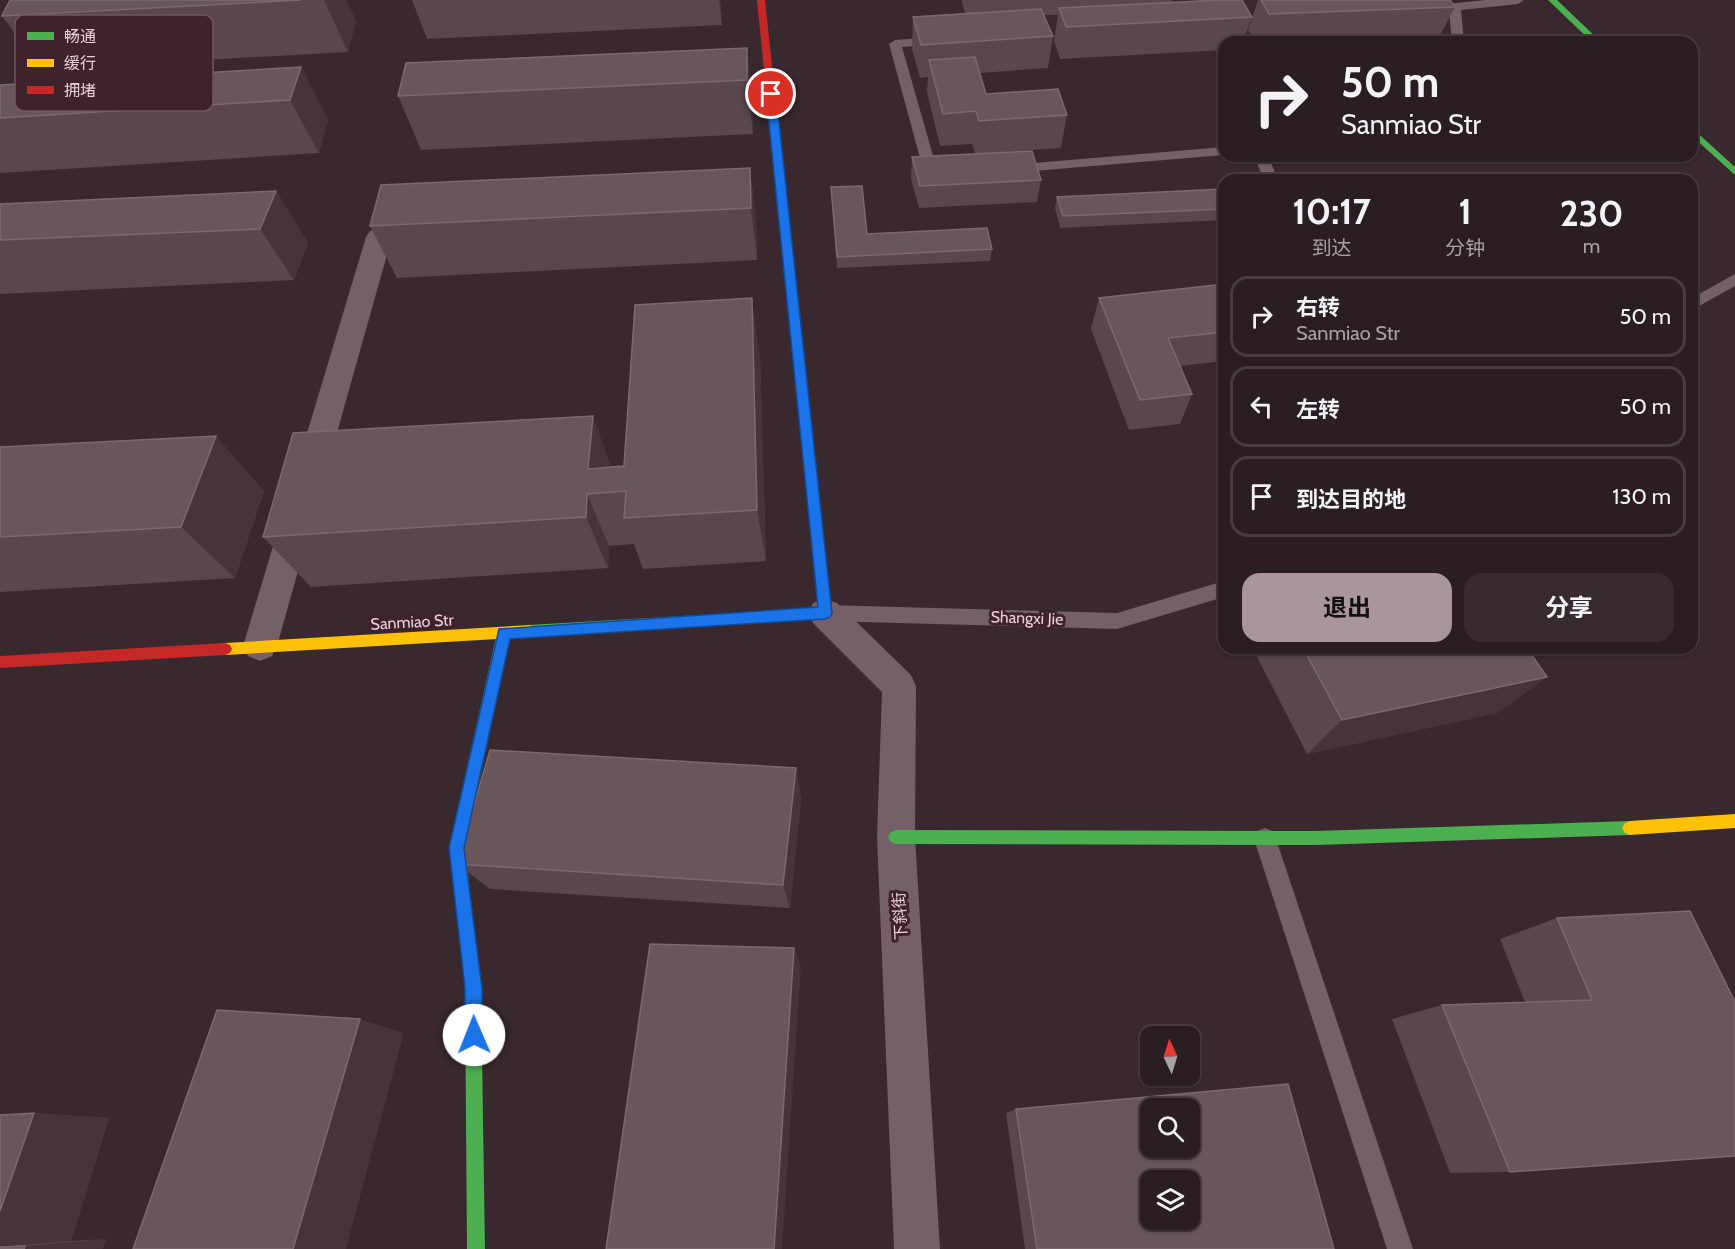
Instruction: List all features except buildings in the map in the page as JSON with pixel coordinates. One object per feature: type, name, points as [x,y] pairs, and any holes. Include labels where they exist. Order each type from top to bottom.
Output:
[{"type":"street","points":[[761,0],[825,613]]},
{"type":"street","points":[[1552,0],[1591,36]]},
{"type":"street","points":[[1698,137],[1735,171]]},
{"type":"street","points":[[260,646],[378,237]]},
{"type":"street","name":"Sanmiao Str","points":[[0,662],[825,613]]},
{"type":"street","name":"下斜街","points":[[825,613],[899,686],[896,837],[917,1249]]},
{"type":"street","points":[[476,1249],[473,988],[456,848],[504,633]]},
{"type":"street","points":[[896,837],[1265,839],[1618,830],[1735,821]]},
{"type":"lane","points":[[1420,11],[1455,9],[1518,0]]},
{"type":"lane","points":[[1455,9],[1457,36]]},
{"type":"lane","points":[[955,40],[895,44],[930,169],[959,173]]},
{"type":"lane","points":[[994,170],[1218,151]]},
{"type":"lane","points":[[1698,301],[1735,279]]},
{"type":"lane","name":"Shangxi Jie","points":[[825,613],[1117,621],[1218,591]]},
{"type":"lane","points":[[1265,839],[1400,1249]]},
{"type":"traffic: fast","points":[[1552,0],[1591,36]]},
{"type":"traffic: fast","points":[[1698,137],[1735,172]]},
{"type":"traffic: fast","points":[[529,631],[825,613],[789,271]]},
{"type":"traffic: fast","points":[[476,1249],[473,988],[457,848],[504,633]]},
{"type":"traffic: fast","points":[[896,837],[1316,838],[1630,828]]},
{"type":"traffic: slow","points":[[225,649],[529,631]]},
{"type":"traffic: slow","points":[[1630,828],[1735,821]]},
{"type":"traffic: jam","points":[[761,0],[789,271]]},
{"type":"traffic: jam","points":[[0,662],[225,649]]},
{"type":"route","points":[[474,1035],[473,988],[456,848],[504,633],[825,613],[771,94]]}]
